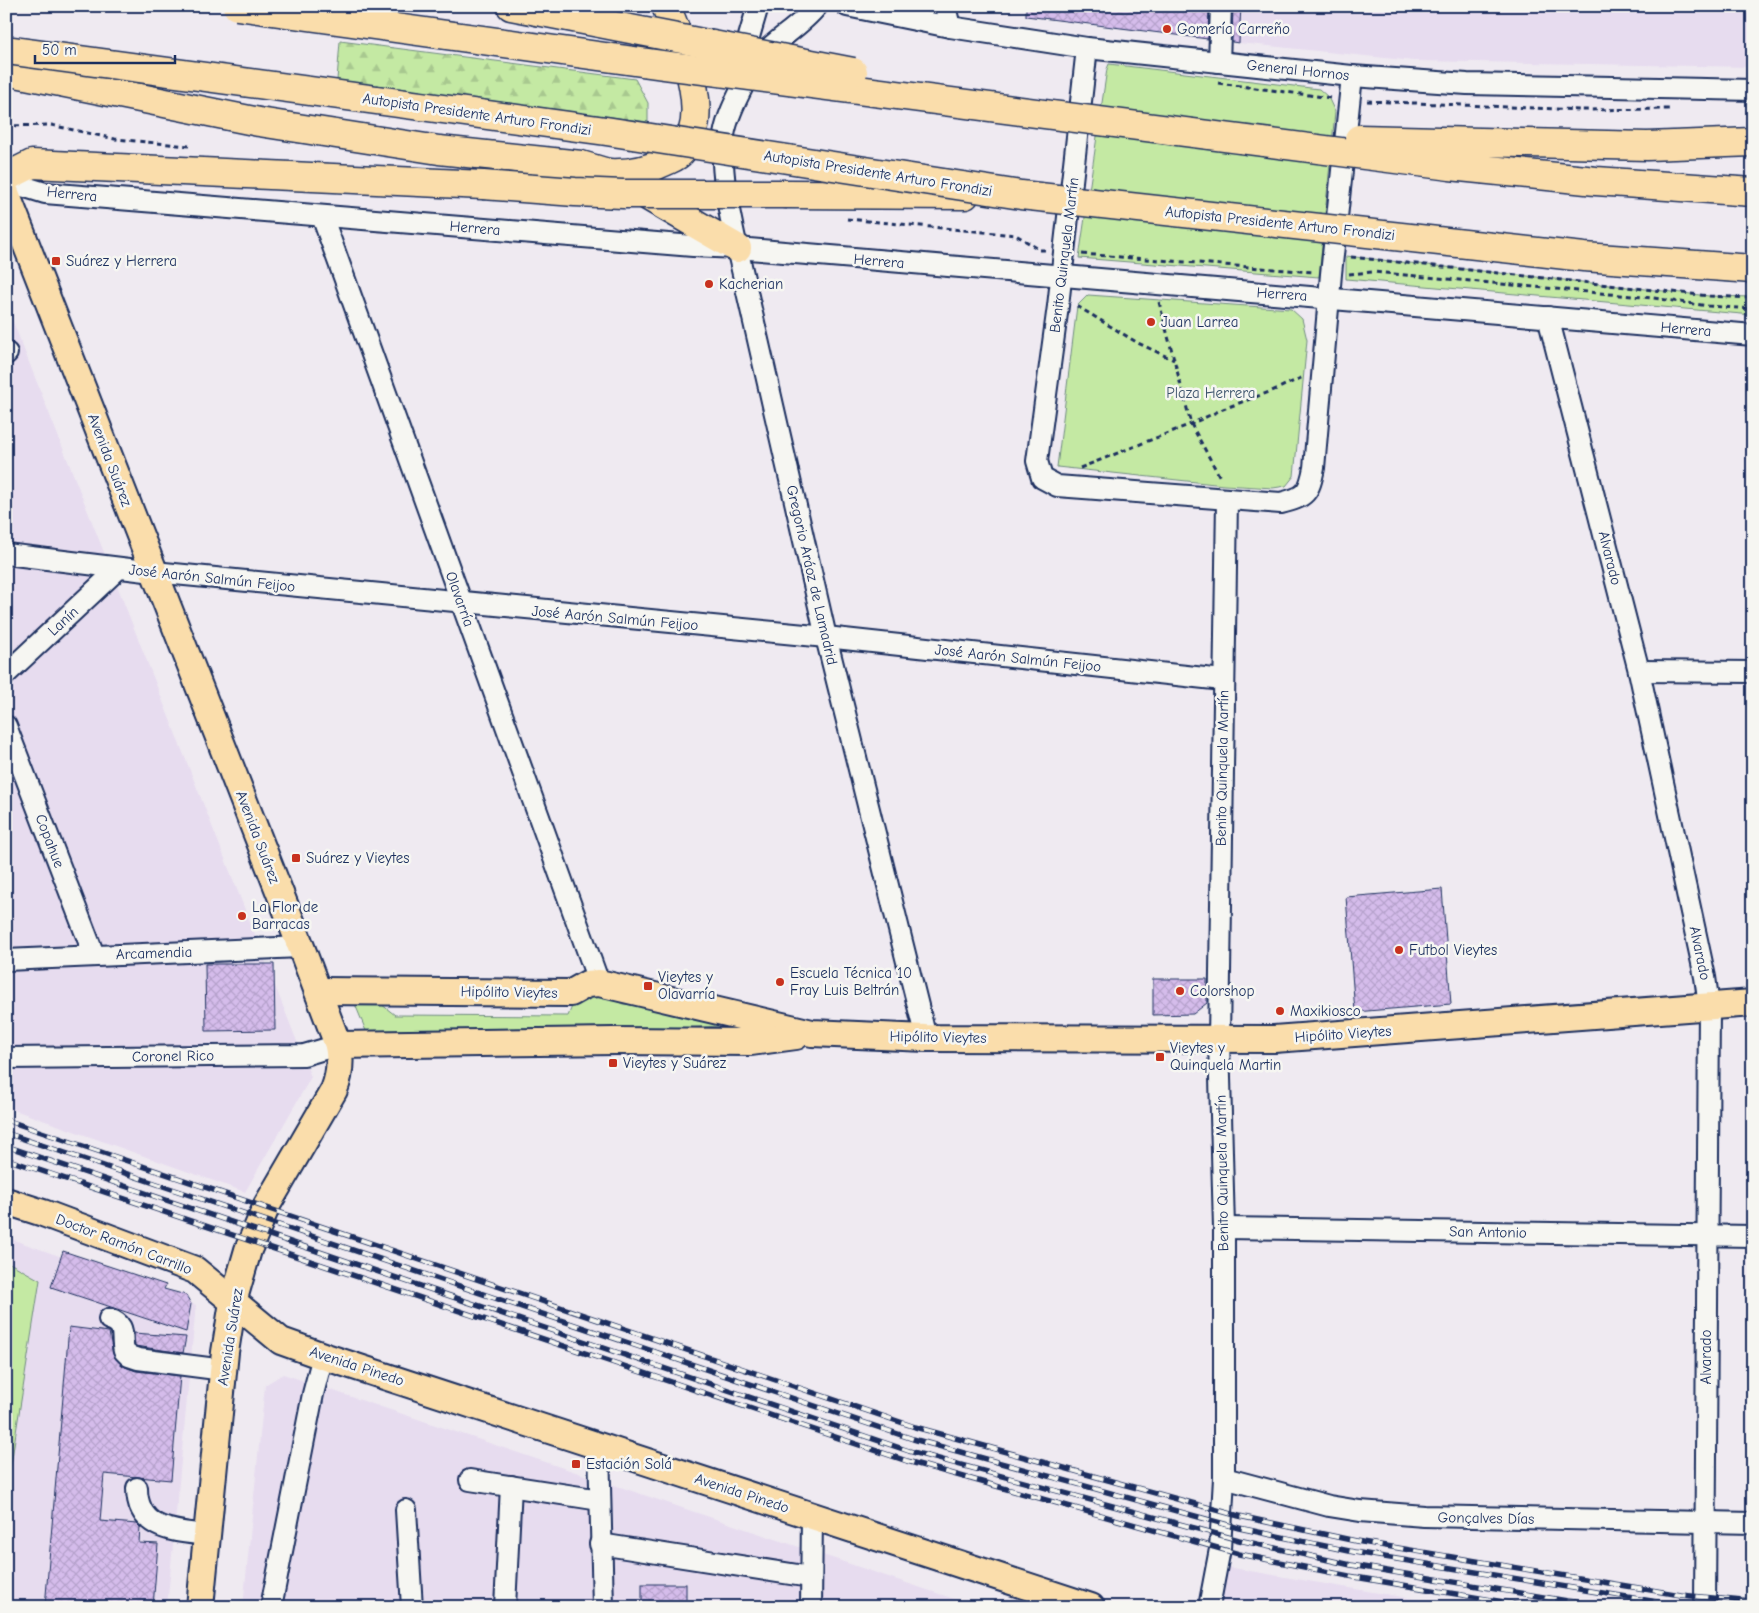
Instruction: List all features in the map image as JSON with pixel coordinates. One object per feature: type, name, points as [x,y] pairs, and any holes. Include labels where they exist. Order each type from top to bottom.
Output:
[{"type":"highway","points":[[237,6],[663,65],[1470,168],[1596,181],[1753,192]]},
{"type":"highway","points":[[511,6],[690,39],[900,82],[958,102]]},
{"type":"highway","points":[[6,71],[259,122],[439,150],[581,165],[608,172],[621,173],[654,167],[680,154],[689,142],[696,119],[695,94],[688,62],[666,6]]},
{"type":"highway","name":"Autopista Presidente Arturo Frondizi","points":[[6,50],[606,131],[1021,195],[1584,257],[1753,269]]},
{"type":"highway","points":[[1211,134],[1597,146],[1696,146],[1753,142]]},
{"type":"highway","points":[[6,177],[32,164],[483,185],[623,194],[1021,195]]},
{"type":"highway","points":[[608,172],[737,248]]},
{"type":"main road","name":"Avenida Suárez","points":[[6,193],[301,947],[338,1045],[341,1058],[334,1090],[267,1204],[248,1250],[233,1302],[224,1370],[200,1607]]},
{"type":"main road","name":"Hipólito Vieytes","points":[[318,991],[571,993],[587,984],[599,983],[812,1033],[926,1038],[1274,1040],[1753,1003]]},
{"type":"main road","name":"Hipólito Vieytes","points":[[338,1045],[614,1041],[751,1042],[812,1033]]},
{"type":"main road","name":"Doctor Ramón Carrillo","points":[[6,1201],[195,1270],[233,1302]]},
{"type":"main road","name":"Avenida Pinedo","points":[[233,1302],[281,1340],[323,1356],[1091,1607]]},
{"type":"street","name":"Gregorio Aráoz de Lamadrid","points":[[758,6],[724,136],[723,152],[730,213],[826,637],[926,1038]]},
{"type":"street","name":"Gregorio Aráoz de Lamadrid","points":[[732,109],[756,60],[808,18],[817,6]]},
{"type":"street","name":"General Hornos","points":[[847,6],[950,27],[1087,48],[1352,76],[1467,84],[1753,90]]},
{"type":"street","points":[[945,6],[950,27]]},
{"type":"street","points":[[1219,62],[1221,6]]},
{"type":"street","name":"Benito Quinquela Martín","points":[[1073,487],[1057,486],[1042,478],[1038,461],[1062,276],[1087,48]]},
{"type":"street","points":[[1073,487],[1281,503],[1299,498],[1307,492],[1314,468],[1332,264],[1352,76]]},
{"type":"street","name":"Herrera","points":[[6,181],[45,192],[322,216],[737,248],[1753,335]]},
{"type":"street","name":"Olavarría","points":[[322,216],[599,983]]},
{"type":"street","name":"Alvarado","points":[[1548,317],[1639,671],[1705,977],[1709,1006],[1705,1607]]},
{"type":"street","name":"Benito Quinquela Martín","points":[[1209,1607],[1220,1549],[1224,1478],[1224,1228],[1218,1040],[1227,499]]},
{"type":"street","name":"José Aarón Salmún Feijoo","points":[[6,554],[154,572],[826,637],[1223,680]]},
{"type":"street","name":"Lanín","points":[[6,674],[119,568]]},
{"type":"street","points":[[1639,671],[1753,672]]},
{"type":"street","name":"Copahue","points":[[6,726],[94,955]]},
{"type":"street","name":"Arcamendia","points":[[6,960],[301,947]]},
{"type":"street","name":"Coronel Rico","points":[[6,1058],[304,1055],[338,1045]]},
{"type":"street","name":"San Antonio","points":[[1224,1228],[1753,1236]]},
{"type":"street","points":[[109,1319],[120,1326],[123,1334],[124,1351],[129,1356],[224,1370]]},
{"type":"street","points":[[272,1607],[312,1394],[323,1356]]},
{"type":"street","points":[[599,1446],[603,1607]]},
{"type":"street","name":"Gonçalves Días","points":[[1224,1478],[1315,1503],[1368,1512],[1424,1516],[1753,1523]]},
{"type":"street","points":[[470,1480],[600,1500]]},
{"type":"street","points":[[505,1607],[512,1486]]},
{"type":"street","points":[[137,1488],[137,1502],[145,1516],[158,1526],[167,1530],[207,1535]]},
{"type":"street","points":[[406,1510],[412,1607]]},
{"type":"street","points":[[811,1607],[812,1516]]},
{"type":"street","points":[[600,1544],[810,1577]]},
{"type":"path","points":[[843,219],[1016,235],[1040,250],[1332,264],[1709,296],[1753,298]]},
{"type":"path","points":[[1332,264],[1373,272],[1753,309]]},
{"type":"path","points":[[1153,284],[1191,424],[1224,485],[1227,499]]},
{"type":"path","points":[[1058,306],[1077,306],[1138,342],[1175,360]]},
{"type":"path","points":[[1073,487],[1078,469],[1191,424],[1223,409],[1272,391],[1322,368]]},
{"type":"shaded area","points":[[1241,6],[1753,6],[1753,67],[1414,61],[1239,43]]},
{"type":"shaded area","points":[[6,304],[311,1077],[245,1192],[6,1107]]},
{"type":"shaded area","points":[[6,1237],[196,1305],[167,1607],[6,1607]]},
{"type":"shaded area","points":[[283,1374],[978,1607],[243,1607],[265,1385]]},
{"type":"shaded area","points":[[1209,1564],[1461,1607],[1208,1607]]},
{"type":"green space","points":[[340,41],[635,79],[648,103],[648,122],[337,80]]},
{"type":"green space","points":[[1109,64],[1319,89],[1328,97],[1335,112],[1319,277],[1079,258]]},
{"type":"green space","points":[[1346,256],[1709,296],[1753,297],[1753,315],[1346,279]]},
{"type":"green space","name":"Plaza Herrera","points":[[1088,295],[1291,309],[1302,319],[1307,340],[1294,476],[1286,486],[1273,488],[1224,485],[1057,467],[1077,306]]},
{"type":"green space","points":[[599,994],[623,1004],[672,1009],[720,1018],[721,1026],[366,1031],[355,1004],[377,1001],[395,1015],[568,1016],[573,1004]]},
{"type":"green space","points":[[6,1261],[40,1280],[6,1496]]},
{"type":"building","points":[[1026,6],[1209,6],[1208,39],[1026,16]]},
{"type":"building","points":[[1233,6],[1241,6],[1239,43],[1232,42]]},
{"type":"building","name":"Futbol Vieytes","points":[[1442,889],[1451,1004],[1355,1012],[1346,897]]},
{"type":"building","points":[[205,964],[274,964],[275,1030],[206,1031]]},
{"type":"building","name":"Colorshop","points":[[1153,979],[1207,979],[1207,1003],[1193,1014],[1153,1015]]},
{"type":"building","points":[[63,1251],[166,1285],[164,1289],[186,1295],[191,1304],[186,1332],[51,1287]]},
{"type":"building","points":[[69,1327],[109,1332],[113,1354],[125,1367],[136,1371],[180,1376],[171,1480],[104,1474],[100,1521],[137,1524],[140,1527],[139,1543],[158,1544],[153,1607],[45,1607]]},
{"type":"building","points":[[134,1333],[186,1337],[183,1353],[135,1346]]},
{"type":"building","points":[[642,1584],[686,1584],[686,1607],[642,1607]]},
{"type":"railway","points":[[6,1120],[915,1427],[1239,1516],[1356,1541],[1681,1595],[1753,1602]]},
{"type":"railway","points":[[6,1133],[913,1439],[1239,1528],[1354,1552],[1688,1607]]},
{"type":"railway","points":[[6,1146],[909,1451],[1239,1540],[1351,1565],[1604,1607]]},
{"type":"railway","points":[[6,1159],[907,1461],[1239,1554],[1349,1576],[1534,1607]]},
{"type":"place","name":"Gomería Carreño","points":[[1167,29]]},
{"type":"place","name":"Suárez y Herrera","points":[[56,261]]},
{"type":"place","name":"Kacherian","points":[[709,284]]},
{"type":"place","name":"Juan Larrea","points":[[1151,322]]},
{"type":"place","name":"Suárez y Vieytes","points":[[296,858]]},
{"type":"place","name":"La Flor de Barracas","points":[[242,916]]},
{"type":"place","name":"Futbol Vieytes","points":[[1399,950]]},
{"type":"place","name":"Escuela Técnica 10 Fray Luis Beltrán","points":[[780,982]]},
{"type":"place","name":"Vieytes y Olavarría","points":[[648,986]]},
{"type":"place","name":"Colorshop","points":[[1180,991]]},
{"type":"place","name":"Maxikiosco","points":[[1280,1011]]},
{"type":"place","name":"Vieytes y Quinquela Martin","points":[[1160,1057]]},
{"type":"place","name":"Vieytes y Suárez","points":[[613,1063]]},
{"type":"place","name":"Estación Solá","points":[[576,1464]]}]
